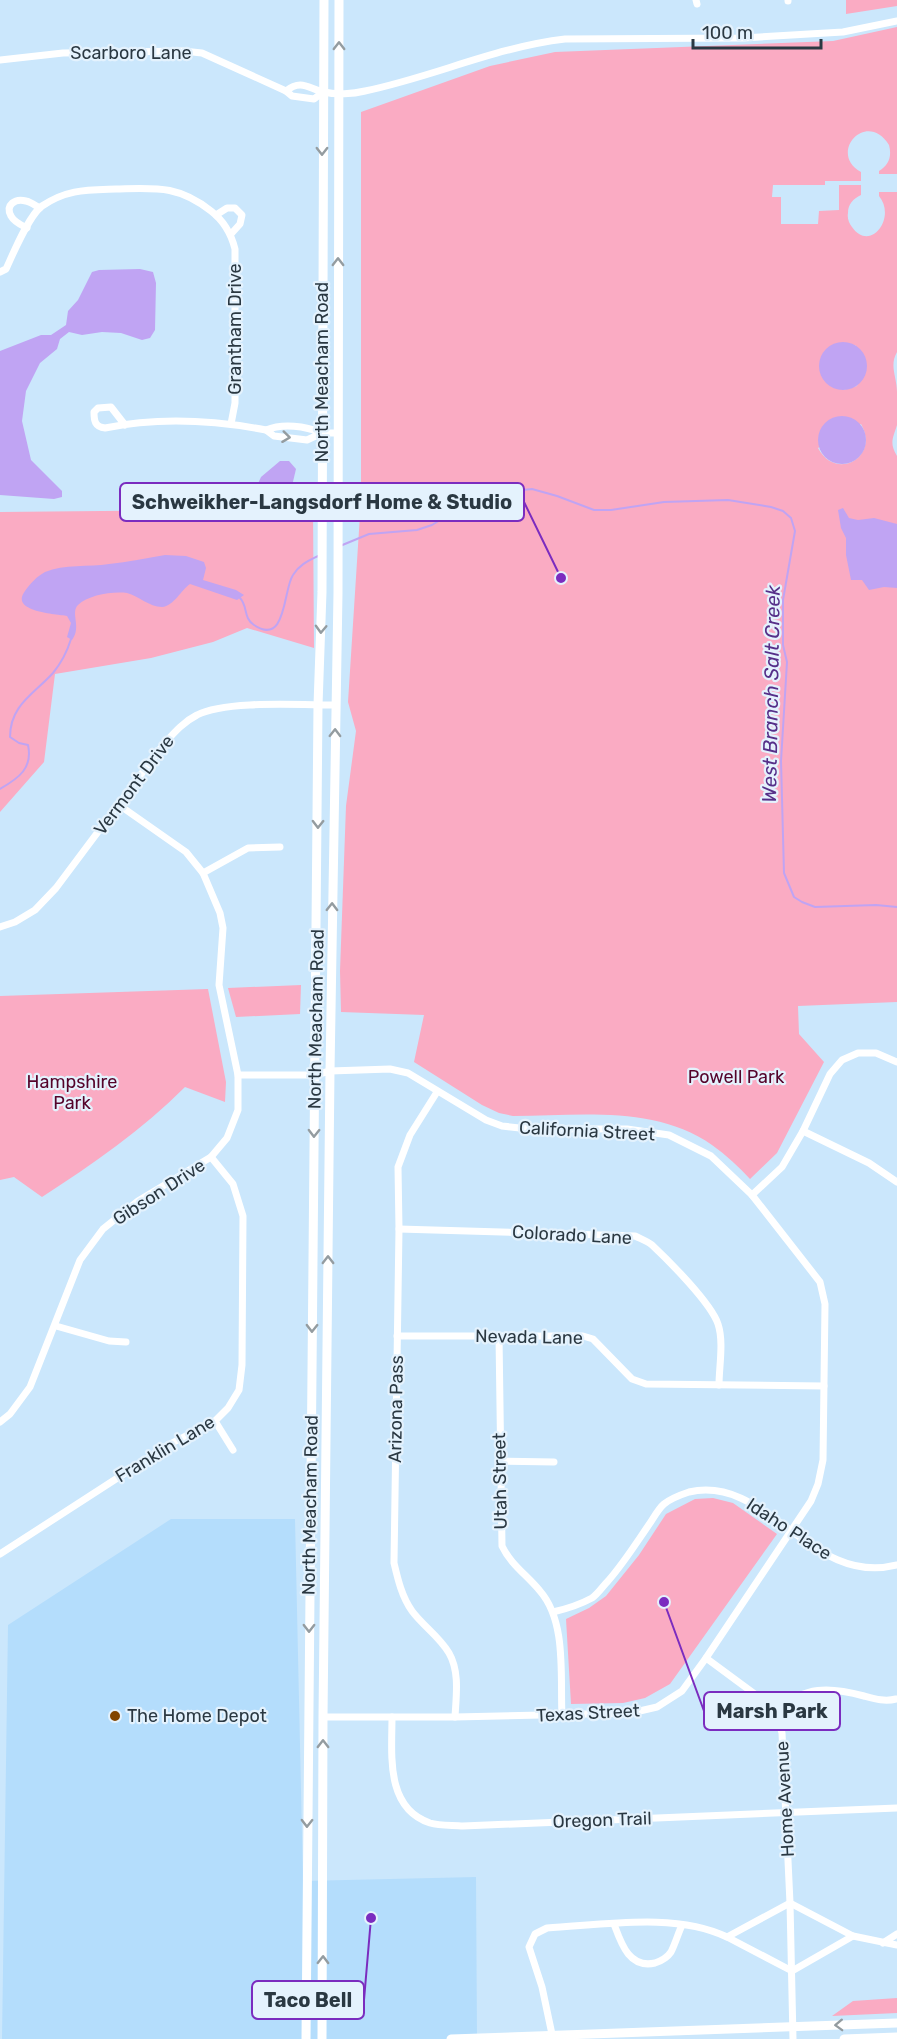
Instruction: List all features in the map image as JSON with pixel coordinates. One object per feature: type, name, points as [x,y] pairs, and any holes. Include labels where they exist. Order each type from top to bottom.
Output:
[{"type":"main road","name":"North Meacham Road","points":[[306,2039],[318,705],[323,536],[324,0]]},
{"type":"main road","name":"North Meacham Road","points":[[322,2039],[330,1071],[338,564],[339,0]]},
{"type":"main road","points":[[451,2039],[897,2023]]},
{"type":"main road","points":[[844,2039],[897,2037]]},
{"type":"street","points":[[286,91],[292,86],[310,86],[323,92],[365,92],[536,42],[565,39],[754,37],[843,32],[897,21]]},
{"type":"street","name":"Scarboro Lane","points":[[0,60],[63,53],[183,51],[202,53],[286,91],[292,96],[314,99],[323,92]]},
{"type":"street","points":[[0,272],[6,269],[40,208],[66,193],[156,188],[174,190],[189,196],[216,215],[231,234]]},
{"type":"street","points":[[27,228],[13,219],[9,208],[11,203],[16,200],[26,201],[40,208]]},
{"type":"street","name":"Grantham Drive","points":[[216,215],[226,208],[235,208],[242,215],[240,224],[231,234],[235,265],[235,403],[231,424]]},
{"type":"street","points":[[125,425],[111,407],[98,408],[94,412],[95,424],[99,427],[195,420],[266,430],[274,436],[307,440],[322,433]]},
{"type":"street","points":[[266,430],[274,427],[307,427],[322,433],[338,433]]},
{"type":"street","name":"Vermont Drive","points":[[0,927],[15,922],[35,910],[56,888],[163,745],[177,729],[197,715],[217,708],[237,706],[335,705]]},
{"type":"street","name":"Gibson Drive","points":[[0,1422],[10,1414],[30,1388],[80,1260],[104,1229],[138,1201],[211,1157],[227,1138],[238,1110],[238,1075],[219,985],[222,928],[220,913],[203,873],[186,852],[119,805]]},
{"type":"street","points":[[203,873],[248,848],[280,847]]},
{"type":"street","points":[[752,1195],[782,1167],[804,1131],[830,1074],[842,1060],[858,1053],[876,1053],[897,1062]]},
{"type":"street","name":"California Street","points":[[238,1075],[315,1075],[330,1071],[390,1069],[408,1073],[486,1120],[502,1126],[627,1129],[669,1135],[711,1156],[752,1195],[820,1282],[825,1304],[824,1386]]},
{"type":"street","name":"Arizona Pass","points":[[437,1092],[410,1135],[398,1167],[394,1563],[400,1588],[412,1611],[437,1636],[450,1655],[457,1683],[455,1717]]},
{"type":"street","points":[[804,1131],[869,1163],[897,1182]]},
{"type":"street","name":"Franklin Lane","points":[[0,1554],[170,1444],[214,1421],[228,1408],[239,1390],[242,1365],[243,1216],[233,1184],[211,1157]]},
{"type":"street","name":"Colorado Lane","points":[[399,1229],[635,1236],[650,1244],[685,1279],[710,1310],[718,1324],[719,1385]]},
{"type":"street","points":[[56,1326],[109,1341],[126,1342]]},
{"type":"street","name":"Nevada Lane","points":[[397,1336],[583,1336],[593,1339],[632,1379],[645,1384],[824,1386]]},
{"type":"street","name":"Utah Street","points":[[499,1336],[502,1546],[508,1559],[542,1592],[553,1612],[559,1633],[562,1715]]},
{"type":"street","name":"Texas Street","points":[[323,1717],[631,1713],[657,1707],[682,1691],[811,1501],[818,1484],[823,1460],[824,1386]]},
{"type":"street","points":[[214,1421],[233,1450]]},
{"type":"street","points":[[499,1461],[555,1462]]},
{"type":"street","name":"Idaho Place","points":[[553,1612],[593,1597],[616,1571],[664,1503],[689,1492],[712,1491],[732,1495],[752,1503],[826,1555],[846,1564],[866,1568],[887,1568],[897,1565]]},
{"type":"street","points":[[706,1658],[775,1709],[792,1697],[818,1689],[840,1690],[887,1702],[896,1699]]},
{"type":"street","name":"Home Avenue","points":[[775,1709],[782,1733],[790,1903],[793,2039]]},
{"type":"street","name":"Oregon Trail","points":[[392,1717],[392,1762],[397,1792],[411,1812],[430,1823],[463,1826],[897,1808]]},
{"type":"street","points":[[727,1937],[790,1903],[853,1936],[897,1945]]},
{"type":"street","points":[[553,2037],[543,1987],[529,1947],[535,1934],[547,1928],[657,1922],[711,1929],[792,1971],[853,1936]]},
{"type":"street","points":[[614,1924],[627,1953],[635,1960],[646,1964],[667,1957],[682,1925]]},
{"type":"street","points":[[883,1943],[897,1934]]},
{"type":"shaded area","points":[[140,269],[153,272],[156,283],[155,330],[150,338],[142,340],[121,333],[102,332],[82,335],[69,332],[60,339],[57,349],[40,363],[26,391],[22,421],[31,460],[62,491],[62,497],[54,499],[0,495],[0,351],[41,335],[51,335],[66,325],[68,311],[78,300],[92,272]]},
{"type":"shaded area","points":[[838,342],[848,342],[860,349],[867,361],[867,371],[860,383],[848,390],[838,390],[823,379],[819,371],[819,361],[830,346]]},
{"type":"shaded area","points":[[837,416],[847,416],[862,426],[866,440],[865,449],[856,460],[847,464],[837,464],[822,454],[818,445],[818,435],[828,420]]},
{"type":"shaded area","points":[[280,461],[289,461],[296,469],[291,490],[261,493],[256,488],[261,477]]},
{"type":"shaded area","points":[[843,508],[849,518],[858,520],[874,518],[897,524],[897,588],[884,587],[869,590],[862,580],[851,580],[846,555],[846,538],[841,528],[838,510]]},
{"type":"shaded area","points":[[165,555],[186,556],[204,562],[206,568],[203,580],[236,590],[244,595],[237,600],[190,584],[170,604],[162,607],[127,593],[101,594],[82,602],[76,608],[76,630],[72,640],[67,637],[71,623],[67,616],[36,611],[23,603],[22,598],[25,591],[34,580],[52,569],[101,565]]},
{"type":"shaded area","points":[[171,1519],[295,1519],[303,1881],[476,1877],[477,2039],[2,2039],[8,1625]]},
{"type":"green space","points":[[846,0],[897,0],[897,6],[846,14]]},
{"type":"green space","name":"Powell Park","points":[[897,27],[897,174],[879,174],[889,160],[889,145],[880,135],[871,131],[854,138],[849,146],[848,155],[852,164],[861,172],[861,181],[825,181],[825,185],[773,185],[772,197],[781,197],[781,224],[818,224],[819,211],[839,210],[839,185],[861,185],[861,195],[850,204],[848,217],[852,227],[859,234],[866,236],[879,230],[883,222],[884,205],[879,192],[897,192],[897,352],[893,367],[897,387],[897,425],[892,444],[897,456],[897,1002],[798,1006],[799,1034],[824,1062],[777,1153],[750,1179],[712,1145],[690,1132],[666,1124],[641,1118],[616,1116],[513,1116],[499,1113],[482,1105],[414,1062],[424,1015],[341,1012],[340,971],[346,806],[356,731],[348,702],[361,499],[361,112],[490,66],[555,52],[833,41]],"holes":[[[855,345],[865,358],[857,386],[843,390]],[[861,424],[865,446],[853,461],[845,464],[835,463],[826,458],[818,448]]]},
{"type":"green space","points":[[313,509],[314,648],[247,628],[213,642],[151,658],[55,674],[44,762],[0,812],[0,512]]},
{"type":"green space","points":[[301,985],[300,1014],[236,1017],[228,988]]},
{"type":"green space","name":"Hampshire Park","points":[[208,989],[226,1082],[225,1102],[185,1087],[152,1118],[116,1146],[42,1197],[14,1177],[0,1180],[0,996]]},
{"type":"green space","points":[[713,1498],[733,1503],[777,1534],[670,1684],[645,1698],[623,1703],[571,1704],[566,1619],[589,1608],[606,1596],[639,1555],[666,1514],[695,1499]]},
{"type":"green space","points":[[897,1998],[897,2013],[832,2016],[853,2001]]},
{"type":"waterway","name":"West Branch Salt Creek","points":[[340,546],[369,534],[417,530],[432,525],[471,501],[503,492],[532,489],[594,510],[611,510],[664,502],[728,500],[783,511],[791,518],[795,531],[783,600],[783,645],[787,662],[781,761],[784,873],[794,897],[815,907],[876,905],[897,907]]},
{"type":"waterway","name":"West Branch Salt Creek","points":[[240,598],[254,625],[265,630],[273,628],[282,614],[293,575],[301,566],[318,556]]},
{"type":"waterway","name":"West Branch Salt Creek","points":[[0,789],[23,772],[28,760],[28,745],[19,743],[10,737],[14,716],[24,701],[56,669],[71,639]]},
{"type":"place","name":"Schweikher-Langsdorf Home & Studio","points":[[561,578]]},
{"type":"place","name":"Marsh Park","points":[[664,1602]]},
{"type":"place","name":"The Home Depot","points":[[115,1716]]},
{"type":"place","name":"Taco Bell","points":[[371,1918]]}]
